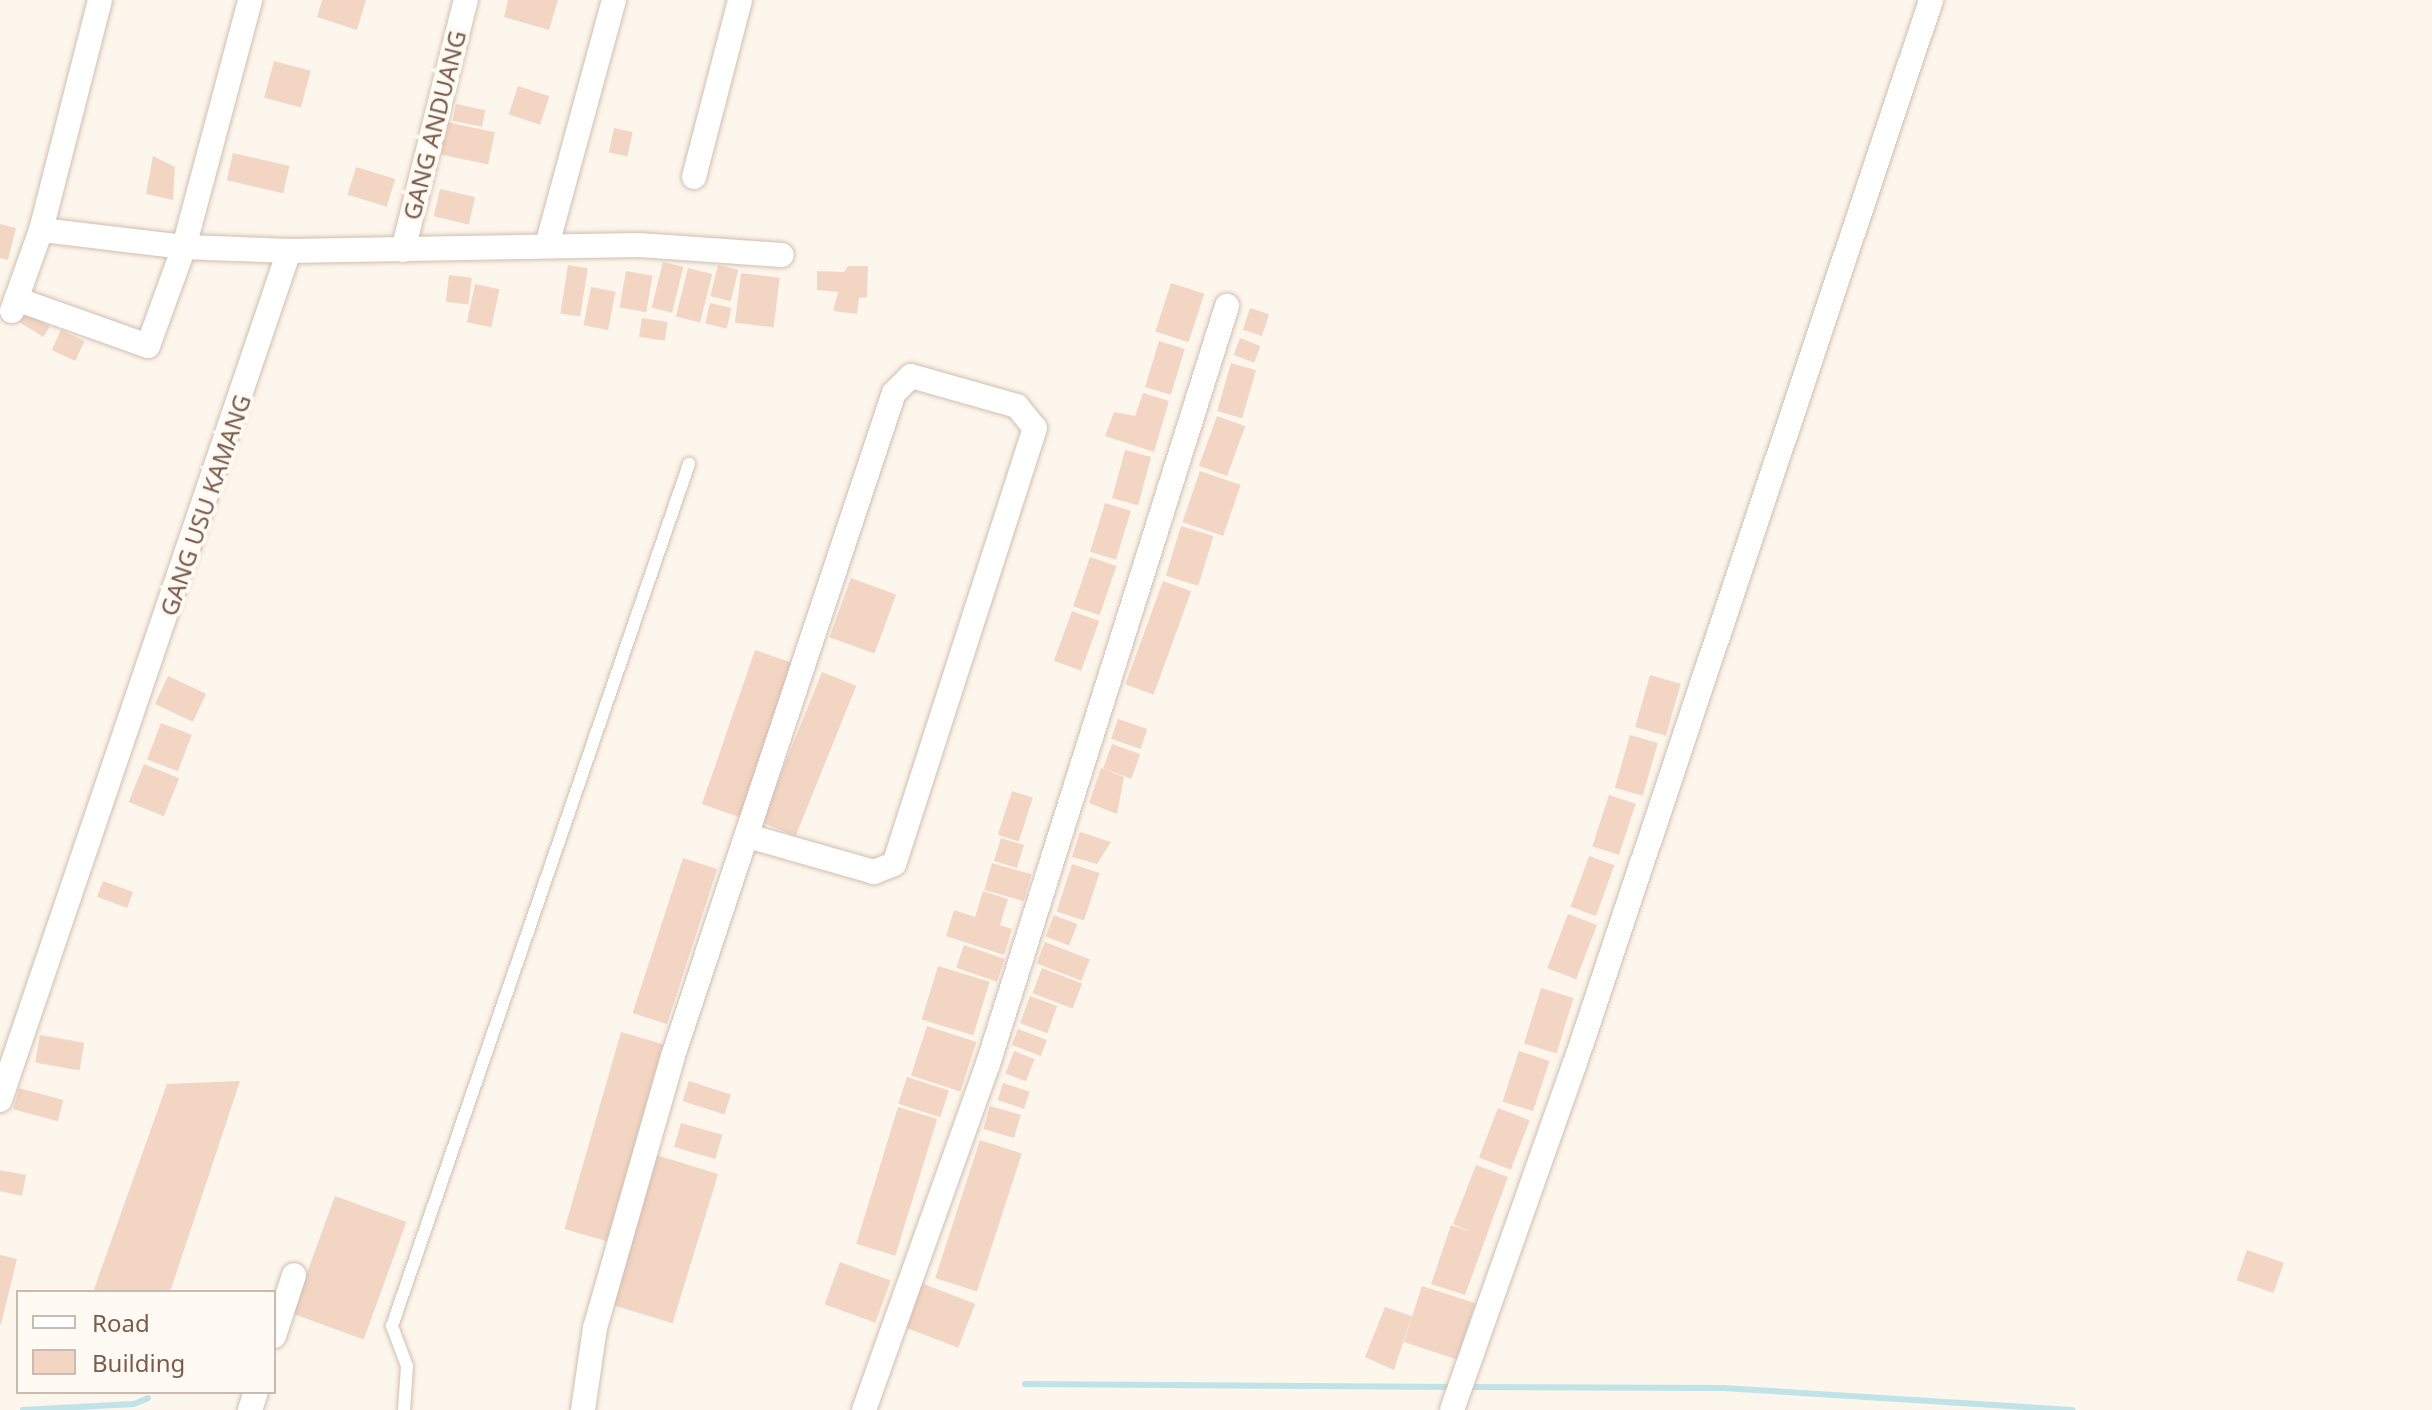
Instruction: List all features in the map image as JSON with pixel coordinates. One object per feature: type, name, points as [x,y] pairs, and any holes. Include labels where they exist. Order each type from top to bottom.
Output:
[{"type":"street","points":[[100,0],[41,230],[13,306],[148,346],[184,247],[250,0]]},
{"type":"street","name":"GANG ANDUANG","points":[[403,250],[466,0]]},
{"type":"street","points":[[547,245],[614,0]]},
{"type":"street","points":[[694,177],[740,0]]},
{"type":"street","points":[[1452,1410],[1574,1066],[1931,0]]},
{"type":"street","points":[[41,230],[184,247],[289,251],[547,245],[782,255]]},
{"type":"street","name":"GANG USU KAMANG","points":[[0,1100],[289,251]]},
{"type":"street","points":[[864,1410],[988,1064],[1227,306]]},
{"type":"street","points":[[583,1410],[607,1285],[673,1056],[894,393],[911,376],[1017,406],[1035,428],[894,864],[874,872],[748,836]]},
{"type":"street","points":[[276,1330],[294,1275]]},
{"type":"lane","points":[[404,1410],[407,1366],[392,1326],[689,464]]},
{"type":"building","points":[[322,0],[366,0],[357,30],[317,17]]},
{"type":"building","points":[[508,0],[558,0],[549,30],[504,17]]},
{"type":"building","points":[[274,61],[311,71],[301,108],[264,98]]},
{"type":"building","points":[[518,86],[549,96],[540,125],[509,115]]},
{"type":"building","points":[[456,104],[485,110],[482,127],[452,121]]},
{"type":"building","points":[[447,122],[495,132],[488,164],[440,154]]},
{"type":"building","points":[[614,128],[633,132],[627,156],[609,152]]},
{"type":"building","points":[[233,153],[290,166],[283,193],[227,180]]},
{"type":"building","points":[[153,156],[175,167],[173,200],[146,194]]},
{"type":"building","points":[[356,167],[395,179],[387,207],[348,195]]},
{"type":"building","points":[[440,189],[475,197],[469,224],[434,216]]},
{"type":"building","points":[[0,224],[16,228],[8,260],[0,258]]},
{"type":"building","points":[[663,262],[683,267],[672,313],[652,308]]},
{"type":"building","points":[[568,265],[588,268],[580,317],[560,313]]},
{"type":"building","points":[[718,265],[738,270],[731,301],[710,296]]},
{"type":"building","points":[[848,266],[868,266],[867,297],[859,298],[857,314],[833,311],[838,292],[817,290],[817,271],[844,272]]},
{"type":"building","points":[[688,268],[712,274],[700,323],[676,317]]},
{"type":"building","points":[[626,271],[653,276],[646,312],[620,307]]},
{"type":"building","points":[[741,273],[780,278],[774,327],[735,323]]},
{"type":"building","points":[[449,275],[472,278],[469,305],[446,302]]},
{"type":"building","points":[[1171,283],[1204,294],[1189,342],[1155,332]]},
{"type":"building","points":[[475,284],[499,289],[491,327],[467,322]]},
{"type":"building","points":[[591,287],[616,292],[608,330],[584,325]]},
{"type":"building","points":[[710,303],[731,308],[727,328],[705,323]]},
{"type":"building","points":[[1250,308],[1269,314],[1262,336],[1243,330]]},
{"type":"building","points":[[26,312],[50,327],[43,337],[20,322]]},
{"type":"building","points":[[642,318],[668,322],[665,341],[639,337]]},
{"type":"building","points":[[61,330],[85,341],[75,361],[52,350]]},
{"type":"building","points":[[1240,338],[1261,346],[1254,363],[1234,355]]},
{"type":"building","points":[[1159,341],[1185,349],[1171,395],[1145,387]]},
{"type":"building","points":[[1231,363],[1256,370],[1242,418],[1217,411]]},
{"type":"building","points":[[1143,393],[1169,401],[1154,452],[1105,436],[1114,412],[1135,416]]},
{"type":"building","points":[[1217,416],[1245,426],[1227,476],[1199,466]]},
{"type":"building","points":[[1125,450],[1151,457],[1138,505],[1112,498]]},
{"type":"building","points":[[1200,471],[1241,485],[1223,536],[1182,522]]},
{"type":"building","points":[[1105,503],[1131,511],[1116,560],[1090,552]]},
{"type":"building","points":[[1181,526],[1214,536],[1198,586],[1166,576]]},
{"type":"building","points":[[1090,557],[1116,566],[1100,615],[1073,606]]},
{"type":"building","points":[[851,578],[896,594],[875,654],[829,637]]},
{"type":"building","points":[[1163,581],[1191,591],[1154,695],[1125,684]]},
{"type":"building","points":[[1072,611],[1099,621],[1081,671],[1054,661]]},
{"type":"building","points":[[755,650],[793,663],[740,817],[702,804]]},
{"type":"building","points":[[822,672],[856,686],[796,836],[761,822]]},
{"type":"building","points":[[1650,675],[1681,684],[1666,736],[1635,727]]},
{"type":"building","points":[[168,676],[206,694],[193,722],[155,704]]},
{"type":"building","points":[[1118,719],[1147,729],[1140,749],[1111,739]]},
{"type":"building","points":[[161,723],[192,735],[178,771],[147,759]]},
{"type":"building","points":[[1630,735],[1658,743],[1643,796],[1615,788]]},
{"type":"building","points":[[1112,744],[1140,754],[1131,779],[1103,768]]},
{"type":"building","points":[[144,764],[179,778],[164,816],[129,802]]},
{"type":"building","points":[[1101,768],[1124,777],[1117,814],[1089,803]]},
{"type":"building","points":[[1012,791],[1033,798],[1019,842],[998,835]]},
{"type":"building","points":[[1609,795],[1636,804],[1619,855],[1592,846]]},
{"type":"building","points":[[1080,832],[1111,842],[1097,864],[1072,857]]},
{"type":"building","points":[[1001,838],[1024,845],[1017,868],[994,861]]},
{"type":"building","points":[[1589,856],[1614,865],[1596,916],[1571,907]]},
{"type":"building","points":[[683,858],[717,869],[667,1024],[633,1013]]},
{"type":"building","points":[[992,863],[1031,874],[1024,901],[984,890]]},
{"type":"building","points":[[1072,864],[1100,873],[1084,921],[1057,912]]},
{"type":"building","points":[[103,881],[133,892],[127,908],[97,897]]},
{"type":"building","points":[[983,891],[1008,899],[1000,925],[1012,929],[1004,955],[946,936],[954,910],[975,917]]},
{"type":"building","points":[[1568,914],[1597,925],[1576,979],[1547,968]]},
{"type":"building","points":[[1054,915],[1077,924],[1069,945],[1046,936]]},
{"type":"building","points":[[1045,942],[1090,959],[1082,981],[1037,963]]},
{"type":"building","points":[[964,945],[1005,959],[997,982],[956,968]]},
{"type":"building","points":[[938,966],[990,982],[973,1035],[922,1020]]},
{"type":"building","points":[[1042,968],[1082,983],[1072,1009],[1032,993]]},
{"type":"building","points":[[1541,988],[1574,998],[1557,1053],[1524,1043]]},
{"type":"building","points":[[1030,996],[1057,1006],[1047,1033],[1020,1023]]},
{"type":"building","points":[[927,1026],[976,1042],[960,1092],[911,1075]]},
{"type":"building","points":[[1018,1029],[1047,1040],[1041,1056],[1012,1045]]},
{"type":"building","points":[[621,1032],[663,1044],[607,1241],[564,1229]]},
{"type":"building","points":[[40,1035],[84,1043],[79,1070],[35,1063]]},
{"type":"building","points":[[1014,1051],[1035,1059],[1026,1081],[1005,1073]]},
{"type":"building","points":[[1519,1051],[1549,1061],[1533,1111],[1503,1101]]},
{"type":"building","points":[[907,1077],[949,1091],[940,1117],[898,1104]]},
{"type":"building","points":[[240,1081],[171,1290],[94,1290],[167,1084]]},
{"type":"building","points":[[689,1081],[731,1095],[724,1115],[683,1101]]},
{"type":"building","points":[[1003,1083],[1030,1092],[1024,1109],[997,1100]]},
{"type":"building","points":[[19,1088],[63,1100],[58,1121],[13,1109]]},
{"type":"building","points":[[990,1106],[1021,1115],[1014,1138],[983,1129]]},
{"type":"building","points":[[898,1107],[937,1119],[895,1256],[856,1244]]},
{"type":"building","points":[[1498,1108],[1530,1120],[1511,1170],[1479,1157]]},
{"type":"building","points":[[681,1123],[722,1135],[715,1159],[674,1147]]},
{"type":"building","points":[[980,1140],[1022,1154],[977,1291],[935,1278]]},
{"type":"building","points":[[656,1155],[718,1174],[673,1323],[610,1304]]},
{"type":"building","points":[[1476,1165],[1508,1177],[1465,1295],[1431,1284],[1451,1225],[1472,1232],[1453,1224]]},
{"type":"building","points":[[0,1170],[26,1175],[22,1196],[0,1191]]},
{"type":"building","points":[[335,1196],[406,1222],[364,1339],[292,1313]]},
{"type":"building","points":[[2247,1250],[2284,1263],[2273,1293],[2237,1280]]},
{"type":"building","points":[[0,1255],[17,1259],[1,1324],[0,1324]]},
{"type":"building","points":[[840,1262],[891,1280],[875,1323],[825,1304]]},
{"type":"building","points":[[921,1283],[975,1304],[958,1348],[904,1327]]},
{"type":"building","points":[[1422,1286],[1475,1303],[1457,1359],[1404,1342]]},
{"type":"building","points":[[1385,1307],[1412,1316],[1394,1370],[1365,1357]]},
{"type":"waterway","points":[[1025,1384],[1453,1387]]},
{"type":"waterway","points":[[1468,1387],[1723,1388],[2072,1410]]},
{"type":"waterway","points":[[23,1410],[134,1404],[148,1398]]}]
